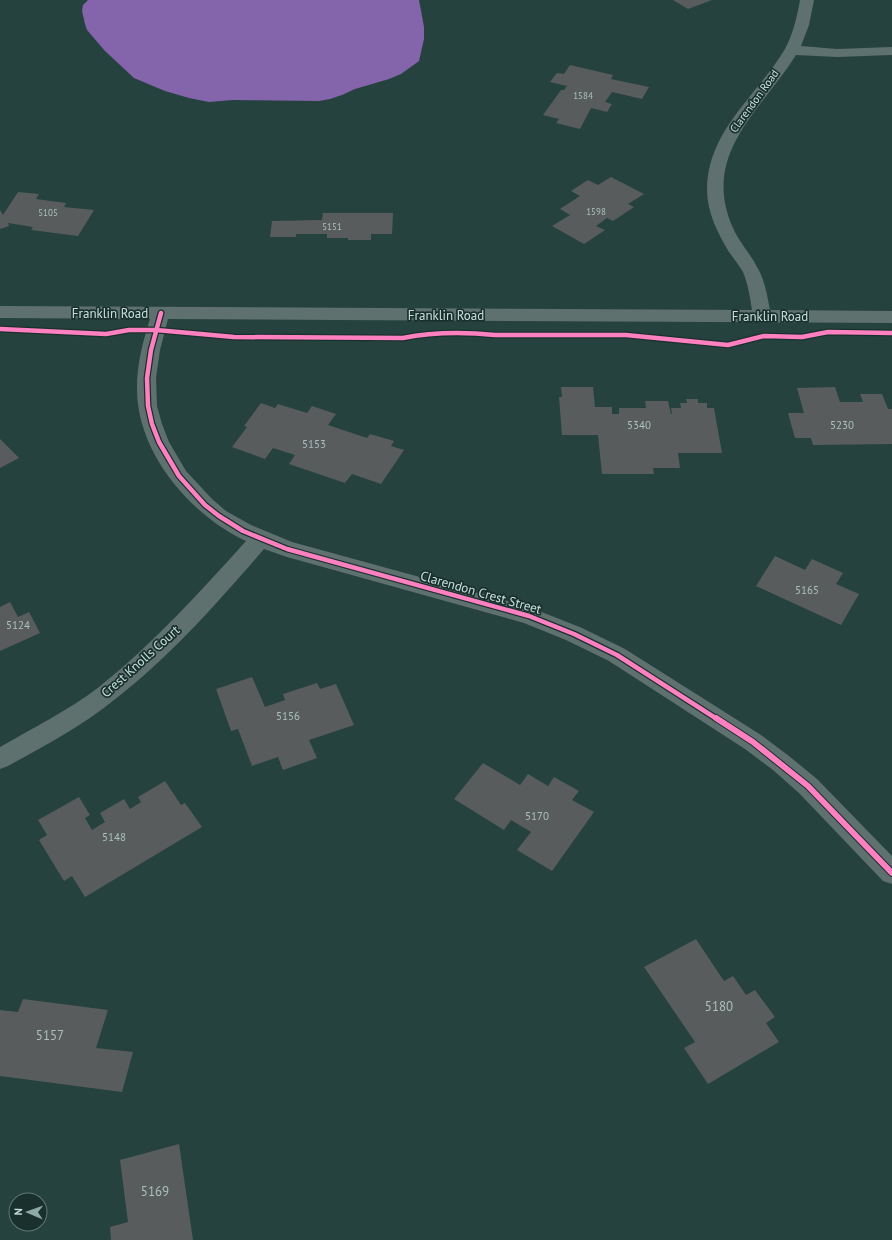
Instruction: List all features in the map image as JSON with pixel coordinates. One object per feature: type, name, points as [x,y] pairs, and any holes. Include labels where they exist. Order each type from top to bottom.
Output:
[{"type":"street","name":"Clarendon Road","points":[[762,316],[754,279],[749,266],[725,231],[717,208],[715,190],[717,164],[723,146],[732,129],[792,50],[804,19],[807,0]]},
{"type":"street","points":[[792,50],[837,53],[892,51]]},
{"type":"street","name":"Franklin Road","points":[[0,312],[892,317]]},
{"type":"street","name":"Clarendon Crest Street","points":[[161,313],[151,350],[146,388],[148,408],[155,433],[168,459],[181,479],[218,515],[260,539],[287,549],[529,616],[574,634],[618,655],[754,742],[781,763],[808,786],[892,873]]},
{"type":"street","name":"Crest Knolls Court","points":[[0,759],[58,726],[106,694],[143,662],[208,598],[260,539]]},
{"type":"shaded area","points":[[88,0],[419,0],[424,27],[424,39],[419,61],[401,74],[330,99],[319,101],[233,100],[209,102],[165,91],[134,78],[105,51],[87,30],[82,11],[83,5]]},
{"type":"building","points":[[673,0],[712,0],[688,9]]},
{"type":"building","points":[[570,65],[613,75],[611,79],[649,87],[642,99],[612,92],[605,102],[612,104],[607,112],[591,108],[580,129],[556,123],[559,119],[543,115],[561,90],[564,90],[567,86],[550,82],[557,73],[564,74]]},
{"type":"building","points":[[611,177],[644,194],[628,204],[634,207],[613,221],[607,218],[596,226],[605,230],[584,244],[552,226],[570,215],[560,209],[580,196],[571,191],[588,180],[598,185]]},
{"type":"building","points":[[18,192],[39,194],[36,199],[66,203],[64,207],[94,210],[78,236],[31,230],[33,227],[8,223],[9,226],[0,229],[0,210],[3,215]]},
{"type":"building","points":[[323,213],[393,213],[392,234],[371,234],[371,240],[327,238],[327,234],[296,234],[296,237],[270,237],[272,221],[322,220]]},
{"type":"building","points":[[561,387],[593,387],[595,407],[612,407],[612,414],[619,414],[619,408],[646,408],[645,401],[668,401],[672,414],[671,408],[681,408],[680,403],[687,403],[686,399],[698,399],[698,403],[707,403],[707,408],[714,408],[722,453],[678,453],[680,468],[653,468],[654,474],[602,474],[598,435],[562,435],[559,397],[562,397]]},
{"type":"building","points":[[835,387],[840,402],[863,402],[860,394],[882,394],[888,409],[892,409],[892,444],[813,445],[811,438],[795,438],[788,413],[804,413],[797,388]]},
{"type":"building","points":[[261,403],[275,408],[278,404],[307,413],[312,406],[336,414],[328,425],[367,438],[370,434],[394,441],[391,446],[404,450],[381,484],[352,474],[345,483],[289,464],[295,455],[273,448],[265,459],[232,447],[247,427],[244,426]]},
{"type":"building","points":[[0,439],[19,458],[0,468]]},
{"type":"building","points":[[775,556],[805,570],[812,559],[843,573],[836,584],[859,594],[841,625],[756,586]]},
{"type":"building","points":[[10,602],[18,617],[29,612],[40,633],[0,651],[0,607]]},
{"type":"building","points":[[252,677],[265,707],[285,700],[283,694],[317,683],[320,689],[336,684],[354,725],[309,740],[317,758],[283,770],[278,757],[252,766],[238,729],[231,731],[216,689]]},
{"type":"building","points":[[483,763],[520,785],[528,774],[548,786],[554,777],[579,791],[572,800],[594,812],[552,871],[517,850],[531,832],[511,820],[504,830],[454,799]]},
{"type":"building","points":[[165,781],[181,805],[185,803],[202,827],[85,897],[72,876],[64,881],[39,840],[47,835],[38,820],[79,797],[90,815],[85,818],[92,830],[105,822],[100,813],[124,799],[130,809],[141,802],[138,797]]},
{"type":"building","points":[[696,939],[724,981],[733,976],[746,995],[755,990],[775,1017],[766,1023],[779,1042],[708,1084],[684,1048],[695,1042],[644,967]]},
{"type":"building","points":[[23,999],[108,1010],[96,1048],[133,1052],[122,1092],[0,1076],[0,1010],[18,1012]]},
{"type":"building","points":[[179,1144],[193,1240],[111,1240],[110,1227],[128,1222],[120,1160]]},
{"type":"cycle path","points":[[161,313],[151,350],[146,388],[152,424],[168,460],[179,476],[205,505],[219,516],[243,531],[287,549],[529,616],[574,634],[617,655],[753,742],[781,763],[808,786],[892,873]]},
{"type":"cycle path","points":[[0,329],[106,334],[129,330],[156,330],[234,337],[403,338],[424,334],[474,333],[495,335],[626,335],[728,345],[764,336],[802,337],[828,332],[892,333]]}]
